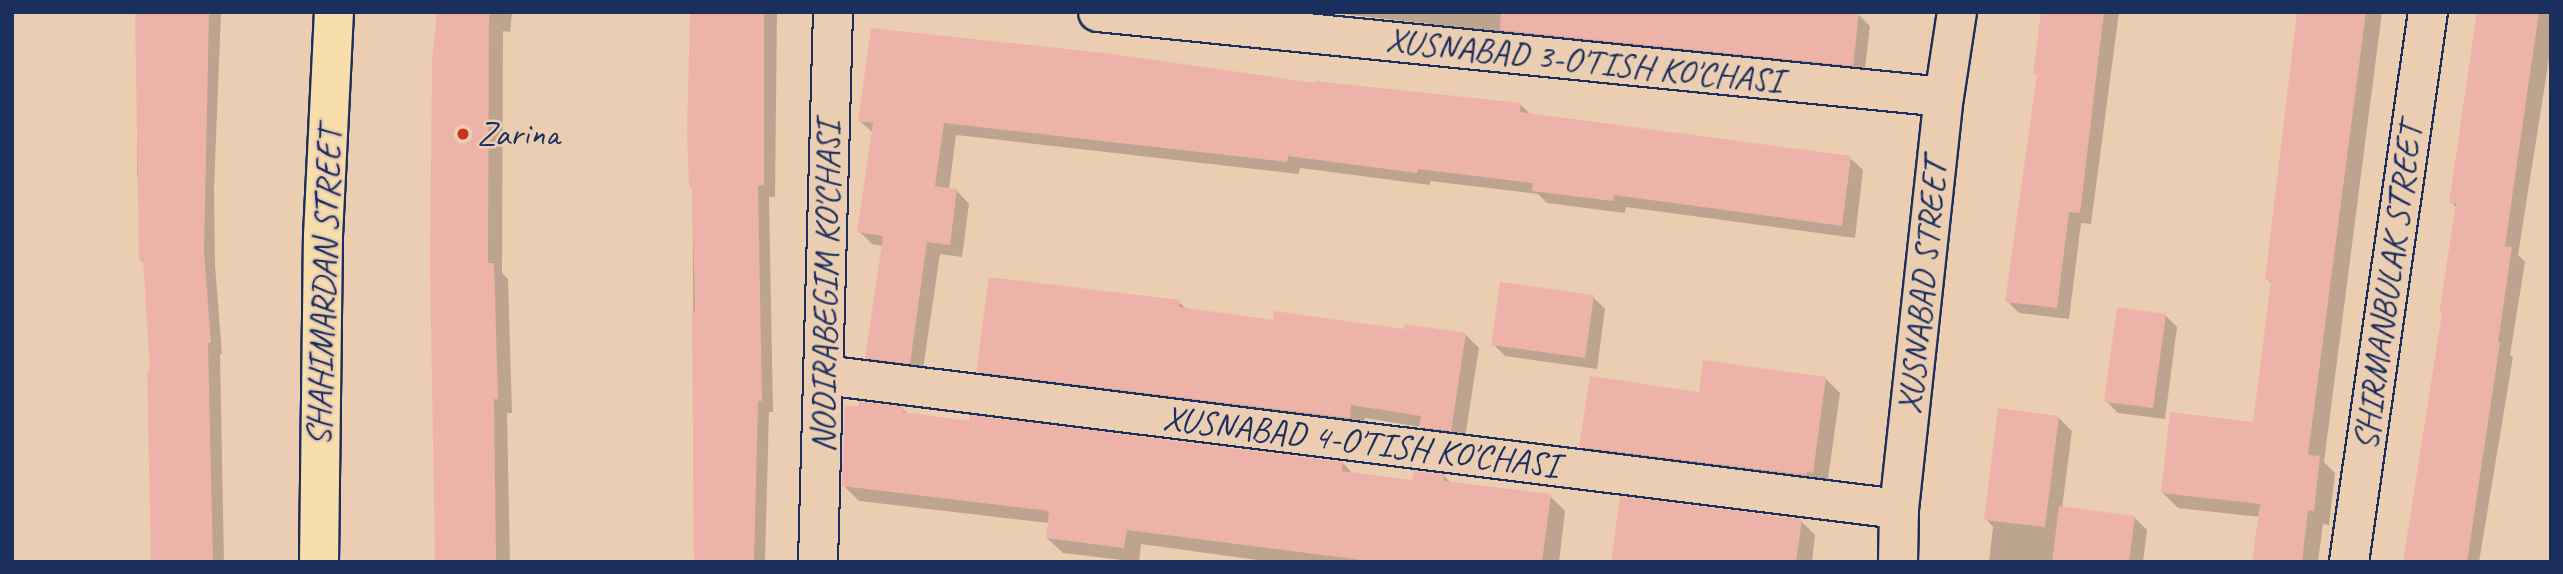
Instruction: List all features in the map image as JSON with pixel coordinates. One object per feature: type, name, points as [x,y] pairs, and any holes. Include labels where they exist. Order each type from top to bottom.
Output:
[{"type":"main road","name":"SHAHIMARDAN STREET","points":[[318,562],[323,236],[334,12]]},
{"type":"street","name":"NODIRABEGIM KO'CHASI","points":[[818,562],[833,12]]},
{"type":"street","name":"XUSNABAD 3-O'TISH KO'CHASI","points":[[1098,12],[1944,97]]},
{"type":"street","name":"XUSNABAD STREET","points":[[1898,562],[1899,509],[1944,97],[1957,12]]},
{"type":"street","name":"SHIRMАNBULAK STREET","points":[[2348,562],[2428,12]]},
{"type":"street","name":"XUSNABAD 4-O'TISH KO'CHASI","points":[[824,375],[1899,509]]},
{"type":"building","points":[[135,12],[209,12],[204,252],[211,343],[208,343],[213,562],[151,562],[147,371],[150,371],[143,260],[139,260]]},
{"type":"building","points":[[437,12],[489,12],[488,263],[494,263],[498,399],[494,399],[496,562],[435,562],[430,265],[432,61]]},
{"type":"building","points":[[690,12],[764,12],[764,185],[758,186],[762,401],[758,401],[754,562],[694,562],[692,311],[695,311],[692,188],[689,188],[687,132]]},
{"type":"building","points":[[1501,12],[1859,12],[1853,66],[1500,30]]},
{"type":"building","points":[[2041,12],[2104,12],[2080,213],[2069,212],[2057,308],[2005,302],[2037,74],[2033,74]]},
{"type":"building","points":[[2297,12],[2366,12],[2308,455],[2320,456],[2314,511],[2308,510],[2302,562],[2252,562],[2260,504],[2161,493],[2170,412],[2253,422],[2271,281],[2265,280]]},
{"type":"building","points":[[2477,12],[2539,12],[2505,246],[2512,247],[2500,342],[2467,562],[2403,562],[2442,313],[2439,313],[2456,204],[2449,203]]},
{"type":"building","points":[[871,28],[1105,53],[1315,83],[1521,103],[1520,112],[1851,156],[1842,226],[1614,195],[1613,201],[1532,191],[1533,183],[1418,169],[1417,173],[1288,156],[1287,162],[944,123],[935,186],[957,189],[950,245],[927,242],[910,364],[865,358],[883,236],[857,232],[873,123],[858,121]]},
{"type":"building","points":[[989,277],[1180,300],[1179,307],[1273,320],[1274,311],[1404,329],[1405,324],[1466,333],[1451,431],[1419,427],[1421,416],[1351,405],[1350,418],[976,372]]},
{"type":"building","points":[[1500,282],[1594,295],[1585,358],[1491,345]]},
{"type":"building","points":[[2117,307],[2166,314],[2153,408],[2104,402]]},
{"type":"building","points":[[1703,360],[1826,377],[1813,473],[1807,472],[1807,475],[1579,447],[1590,376],[1699,392]]},
{"type":"building","points":[[859,401],[904,407],[903,412],[969,421],[970,415],[1343,462],[1342,471],[1412,480],[1414,471],[1444,474],[1444,481],[1551,494],[1542,562],[1377,562],[1127,530],[1124,548],[1046,538],[1049,511],[842,486],[845,405],[858,407]]},
{"type":"building","points":[[1998,408],[2059,416],[2045,527],[1984,520]]},
{"type":"building","points":[[1620,496],[1802,519],[1796,562],[1611,562]]},
{"type":"building","points":[[2059,506],[2135,516],[2129,562],[2052,562]]},
{"type":"place","name":"Zarina","points":[[463,134]]}]
